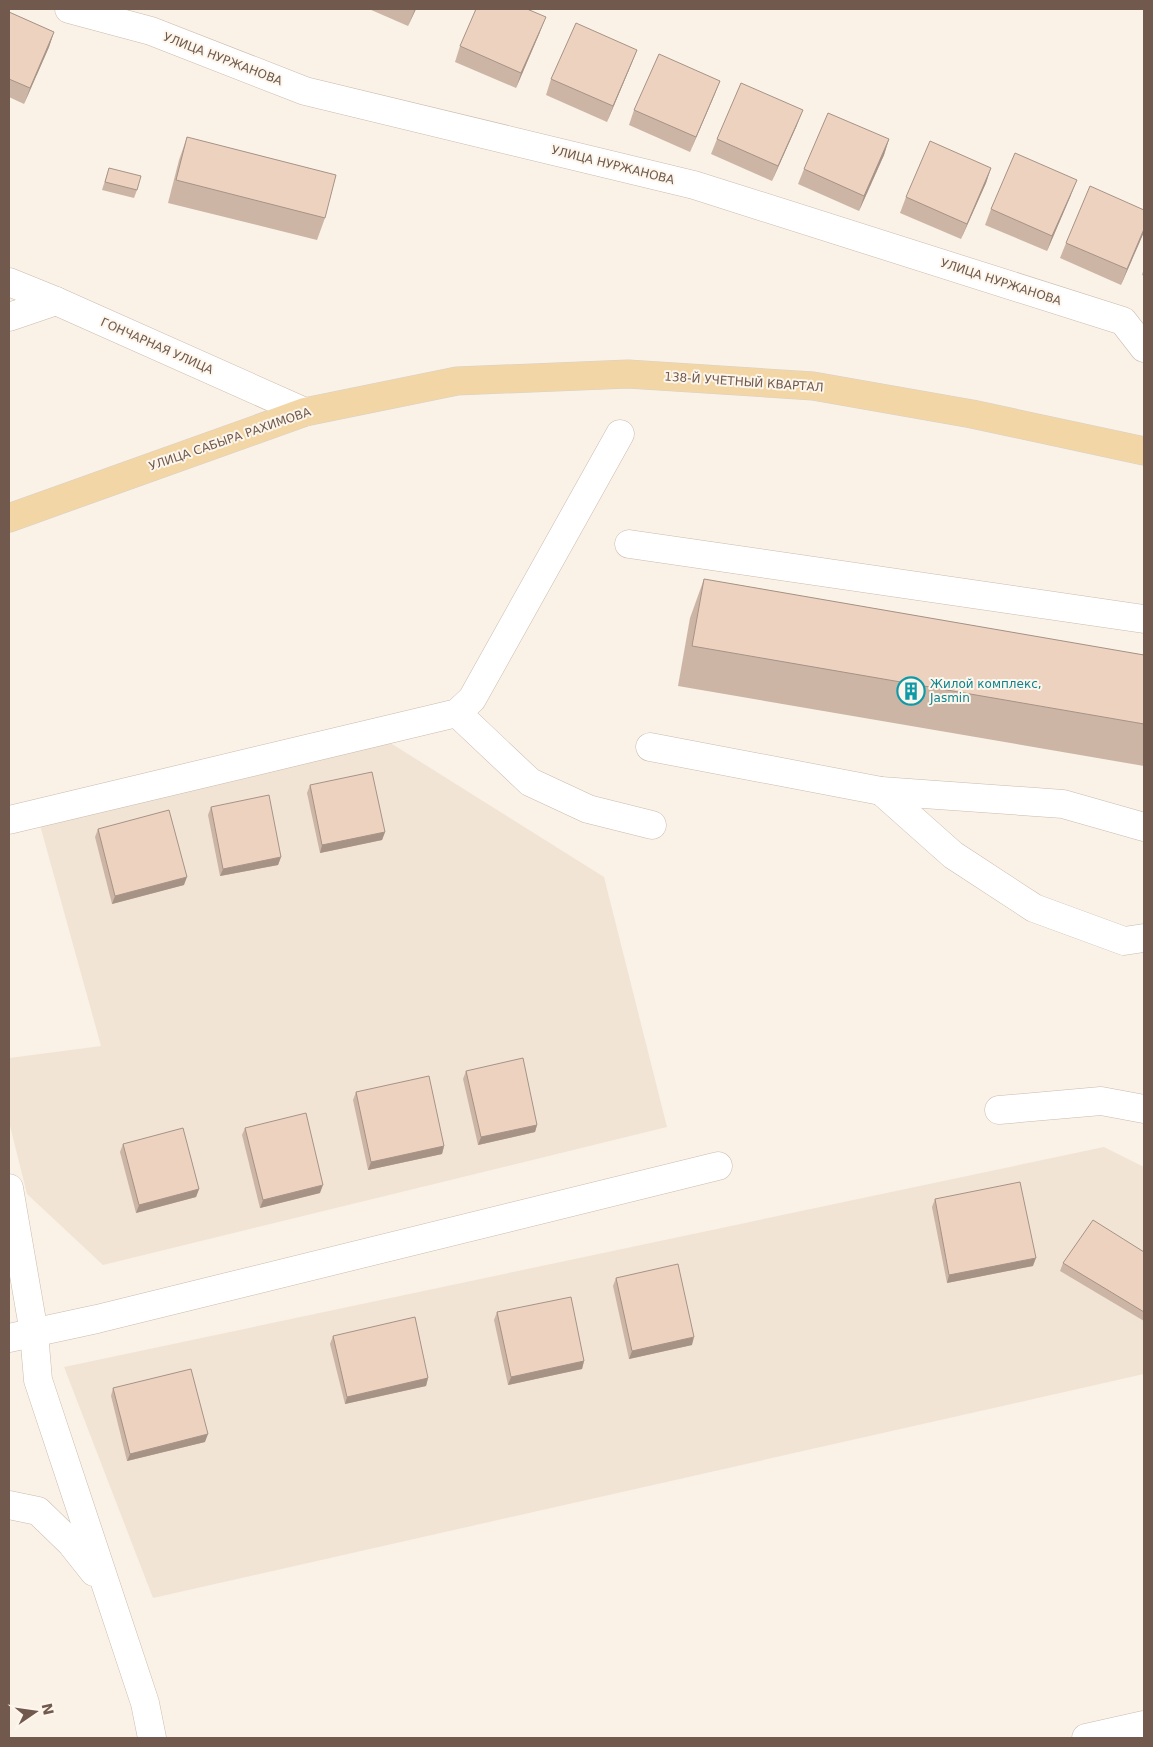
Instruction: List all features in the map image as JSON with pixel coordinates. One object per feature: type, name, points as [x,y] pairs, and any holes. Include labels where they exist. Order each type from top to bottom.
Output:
[{"type":"main road","name":"138-Й УЧЕТНЫЙ КВАРТАЛ","points":[[457,381],[628,374],[813,386],[972,414],[1144,451]]},
{"type":"main road","name":"УЛИЦА САБЫРА РАХИМОВА","points":[[9,518],[305,412],[457,381]]},
{"type":"street","name":"УЛИЦА НУРЖАНОВА","points":[[68,9],[151,31],[304,91],[694,185],[1123,321],[1144,348]]},
{"type":"street","name":"ГОНЧАРНАЯ УЛИЦА","points":[[9,282],[56,301],[305,412]]},
{"type":"street","points":[[9,317],[56,301]]},
{"type":"street","points":[[9,820],[457,713],[472,699],[620,434]]},
{"type":"street","points":[[629,544],[1144,619]]},
{"type":"street","points":[[457,713],[530,782],[588,809],[652,825]]},
{"type":"street","points":[[650,747],[881,791],[1063,804],[1144,827]]},
{"type":"street","points":[[881,791],[953,854],[1034,908],[1124,941],[1144,938]]},
{"type":"street","points":[[998,1110],[1102,1101],[1144,1110]]},
{"type":"street","points":[[22,1335],[116,1315],[718,1166]]},
{"type":"street","points":[[9,1188],[22,1335],[145,1703],[152,1738]]},
{"type":"street","points":[[9,1505],[38,1511],[71,1543],[106,1587]]},
{"type":"street","points":[[1086,1738],[1144,1725]]},
{"type":"shaded area","points":[[357,722],[604,877],[667,1127],[103,1265],[27,1194],[9,1122],[9,1058],[101,1046],[35,807]]},
{"type":"shaded area","points":[[1104,1147],[1144,1167],[1144,1374],[153,1598],[64,1367]]},
{"type":"building","points":[[476,9],[527,9],[546,17],[521,73],[460,46]]},
{"type":"building","points":[[9,12],[54,32],[30,88],[9,79]]},
{"type":"building","points":[[576,23],[637,50],[613,106],[551,79]]},
{"type":"building","points":[[659,54],[720,81],[696,137],[634,110]]},
{"type":"building","points":[[741,83],[803,110],[778,166],[717,139]]},
{"type":"building","points":[[828,113],[889,139],[864,196],[804,169]]},
{"type":"building","points":[[187,137],[336,175],[325,218],[176,180]]},
{"type":"building","points":[[930,141],[991,168],[967,224],[906,197]]},
{"type":"building","points":[[1015,153],[1077,180],[1052,236],[991,209]]},
{"type":"building","points":[[109,168],[141,176],[137,190],[105,182]]},
{"type":"building","points":[[1090,186],[1144,210],[1144,229],[1127,269],[1066,243]]},
{"type":"building","points":[[704,579],[1144,655],[1144,724],[692,646]]},
{"type":"building","points":[[372,772],[385,832],[322,845],[310,785]]},
{"type":"building","points":[[269,795],[281,857],[223,869],[211,807]]},
{"type":"building","points":[[169,810],[187,877],[115,896],[98,829]]},
{"type":"building","points":[[523,1058],[537,1125],[481,1137],[466,1071]]},
{"type":"building","points":[[429,1076],[444,1146],[371,1162],[356,1092]]},
{"type":"building","points":[[306,1113],[323,1185],[263,1200],[245,1128]]},
{"type":"building","points":[[183,1128],[199,1189],[139,1205],[123,1144]]},
{"type":"building","points":[[1020,1182],[1036,1258],[949,1275],[935,1199]]},
{"type":"building","points":[[1093,1220],[1144,1252],[1144,1312],[1063,1263]]},
{"type":"building","points":[[678,1264],[694,1337],[632,1351],[616,1278]]},
{"type":"building","points":[[571,1297],[584,1361],[511,1377],[497,1312]]},
{"type":"building","points":[[415,1317],[428,1378],[347,1397],[333,1336]]},
{"type":"building","points":[[191,1369],[208,1434],[130,1454],[113,1388]]},
{"type":"place","name":"Жилой комплекс, Jasmin","points":[[911,691]]}]
